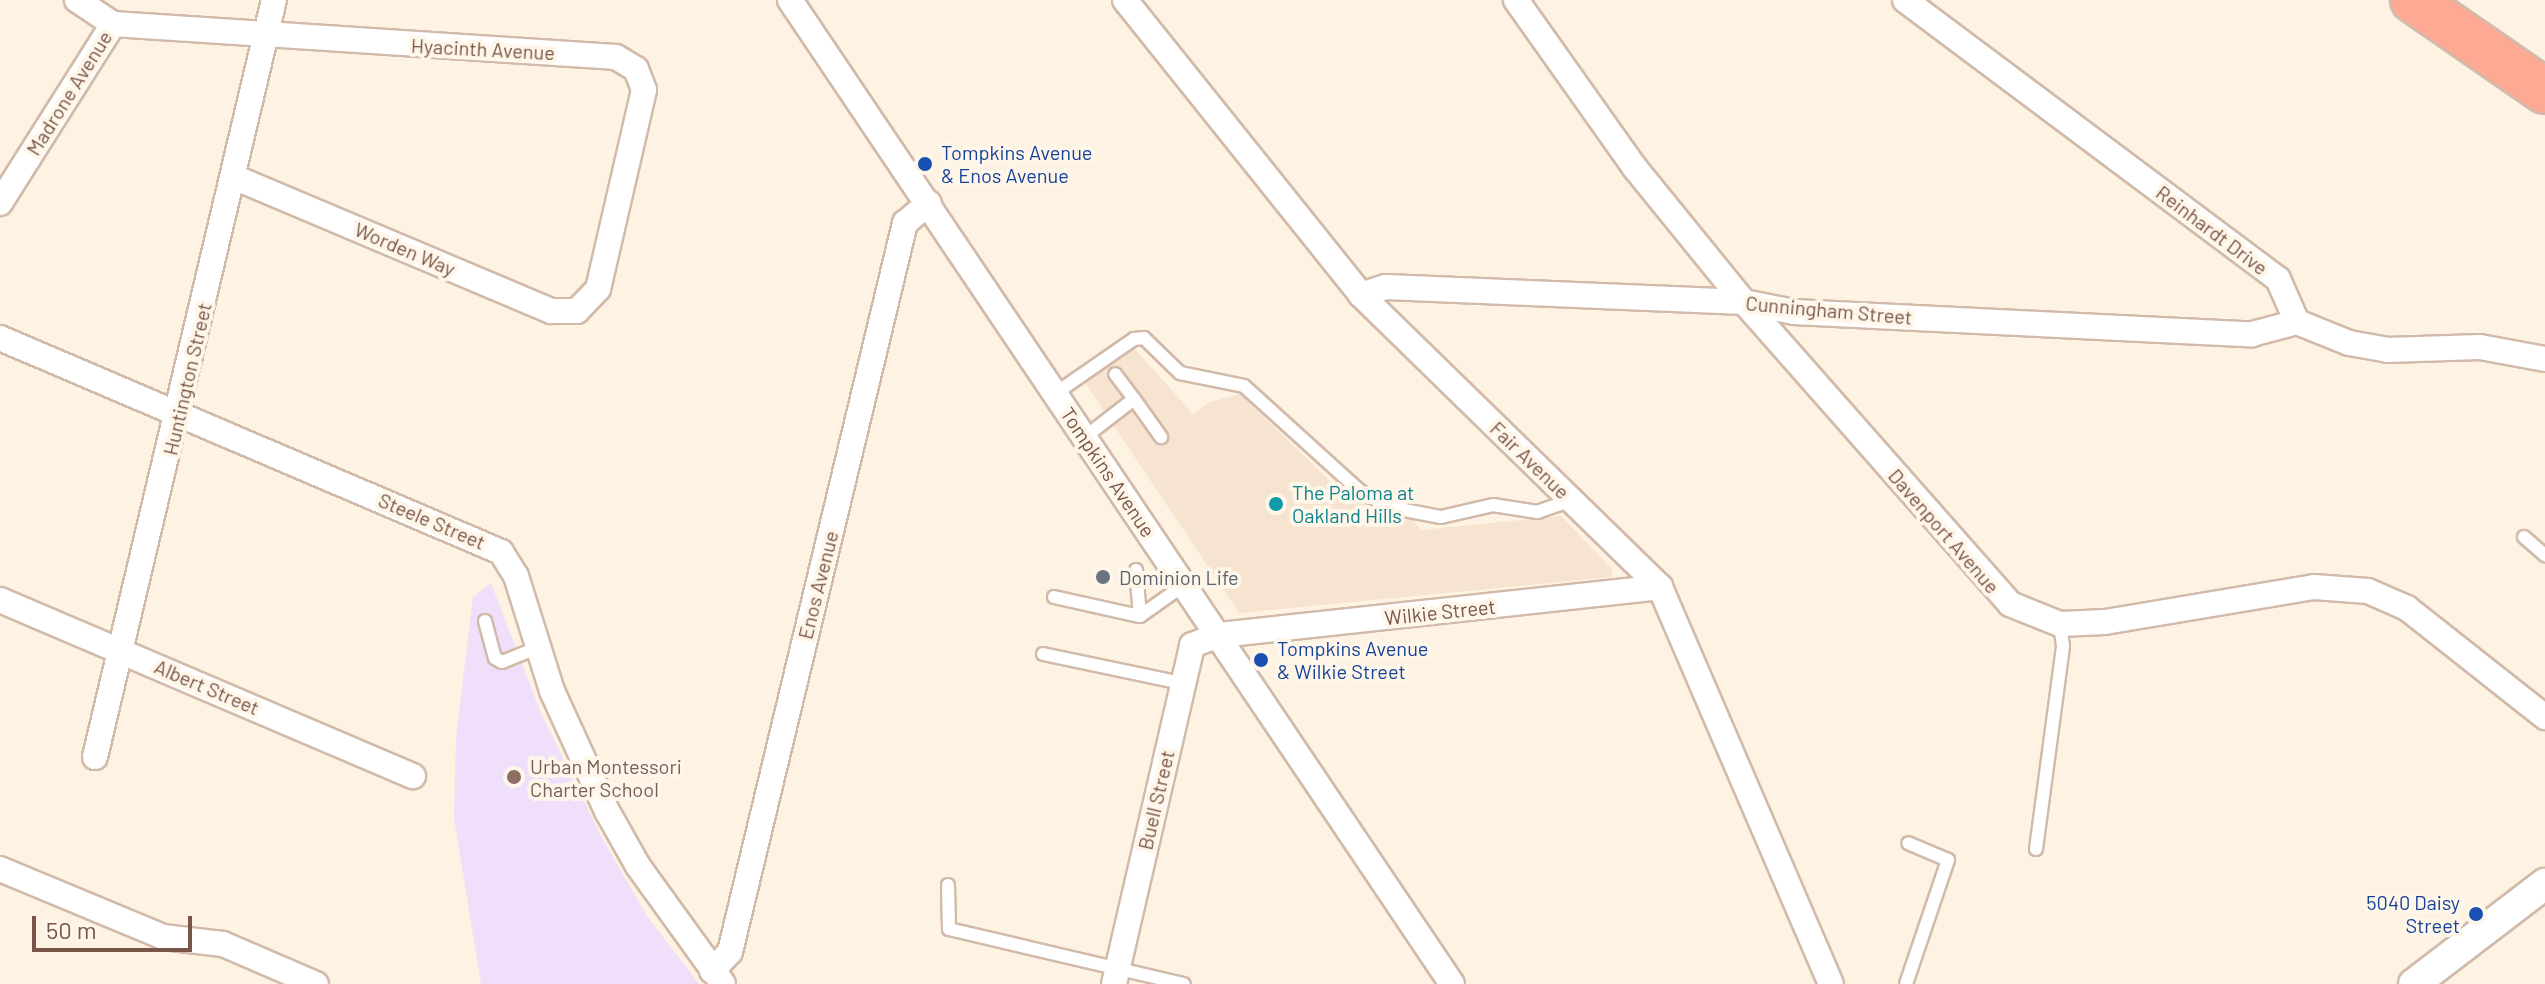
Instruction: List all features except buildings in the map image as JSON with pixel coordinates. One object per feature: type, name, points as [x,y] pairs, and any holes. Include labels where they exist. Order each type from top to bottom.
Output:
[{"type":"highway","points":[[2413,0],[2545,91]]},
{"type":"highway","points":[[2445,0],[2545,58]]},
{"type":"street","name":"Hyacinth Avenue","points":[[77,0],[113,24],[264,37],[599,55],[616,57],[636,69],[644,90],[643,110],[598,289],[577,311]]},
{"type":"street","name":"Huntington Street","points":[[95,757],[123,652],[274,0]]},
{"type":"street","name":"Tompkins Avenue","points":[[790,0],[1452,984]]},
{"type":"street","name":"Fair Avenue","points":[[1125,0],[1361,295],[1660,587],[1831,984]]},
{"type":"street","name":"Davenport Avenue","points":[[1516,0],[1635,168],[1744,302],[1989,585],[2029,615],[2060,624],[2105,622],[2314,587],[2368,591],[2407,608],[2545,717]]},
{"type":"street","name":"Reinhardt Drive","points":[[1905,0],[2278,279],[2297,322]]},
{"type":"street","name":"Madrone Avenue","points":[[0,203],[113,24]]},
{"type":"street","name":"Worden Way","points":[[234,177],[551,311],[577,311]]},
{"type":"street","name":"Enos Avenue","points":[[718,978],[730,952],[905,223],[929,203]]},
{"type":"street","name":"Cunningham Street","points":[[1361,295],[1386,287],[1744,302],[1794,312],[2252,334],[2297,322]]},
{"type":"street","points":[[2297,322],[2349,343],[2387,350],[2480,347],[2545,359]]},
{"type":"street","name":"Steele Street","points":[[0,338],[178,417],[465,533],[501,552],[516,576],[537,648],[607,811],[638,866],[718,978]]},
{"type":"street","name":"Wilkie Street","points":[[1220,635],[1660,587]]},
{"type":"street","name":"Albert Street","points":[[0,600],[413,776]]},
{"type":"street","name":"Buell Street","points":[[1115,976],[1192,645],[1220,635]]},
{"type":"street","points":[[0,869],[163,937],[223,944],[316,984]]},
{"type":"street","points":[[2414,984],[2545,884]]},
{"type":"lane","points":[[1056,393],[1134,339],[1144,338],[1180,373],[1244,386],[1360,491],[1389,507],[1441,517],[1493,505],[1537,512],[1571,500]]},
{"type":"lane","points":[[1115,374],[1161,437]]},
{"type":"lane","points":[[1085,437],[1134,399]]},
{"type":"lane","points":[[2524,537],[2545,555]]},
{"type":"lane","points":[[1136,570],[1140,616]]},
{"type":"lane","points":[[1054,597],[1140,616],[1184,585]]},
{"type":"lane","points":[[485,621],[495,658],[502,662],[537,648]]},
{"type":"lane","points":[[2036,849],[2063,646],[2060,624]]},
{"type":"lane","points":[[1043,654],[1182,683]]},
{"type":"lane","points":[[1906,984],[1948,860],[1908,843]]},
{"type":"lane","points":[[948,885],[949,929],[1115,976],[1184,984]]},
{"type":"shaded area","name":"The Paloma at Oakland Hills","points":[[1133,347],[1193,414],[1208,403],[1240,394],[1331,482],[1369,506],[1411,517],[1421,530],[1561,516],[1613,570],[1611,577],[1239,613],[1084,381]]},
{"type":"shaded area","name":"Urban Montessori Charter School","points":[[491,583],[541,713],[601,836],[647,916],[699,984],[481,984],[454,818],[456,737],[473,597]]},
{"type":"place","name":"Tompkins Avenue & Enos Avenue","points":[[925,164]]},
{"type":"place","name":"The Paloma at Oakland Hills","points":[[1276,504]]},
{"type":"place","name":"Dominion Life","points":[[1103,577]]},
{"type":"place","name":"Tompkins Avenue & Wilkie Street","points":[[1261,660]]},
{"type":"place","name":"Urban Montessori Charter School","points":[[514,777]]},
{"type":"place","name":"5040 Daisy Street","points":[[2476,914]]}]
